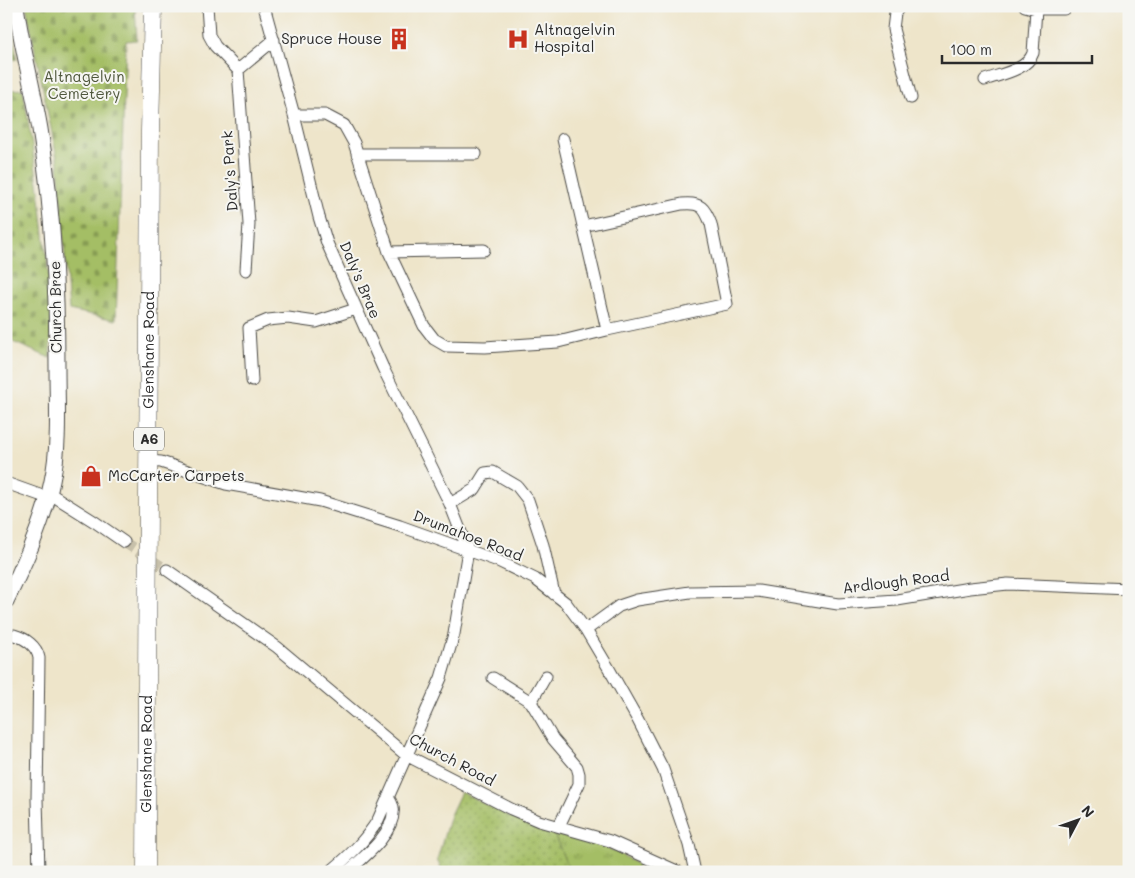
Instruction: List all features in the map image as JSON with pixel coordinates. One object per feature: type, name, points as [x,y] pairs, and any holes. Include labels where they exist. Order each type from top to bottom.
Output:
[{"type":"highway","name":"Glenshane Road","points":[[146,872],[150,131],[153,6]]},
{"type":"main road","name":"Church Brae","points":[[6,601],[26,558],[48,496],[58,432],[55,255],[50,201],[40,128],[20,37],[16,6]]},
{"type":"street","points":[[207,6],[209,35],[215,46],[238,70],[274,40]]},
{"type":"street","name":"Daly's Brae","points":[[264,6],[327,242],[383,368],[450,504],[468,550]]},
{"type":"street","points":[[900,6],[895,13],[893,28],[911,98]]},
{"type":"street","points":[[1025,6],[1036,9],[1064,9]]},
{"type":"street","points":[[985,80],[1023,66],[1031,60],[1036,9]]},
{"type":"street","name":"Daly's Park","points":[[238,70],[249,224],[246,270]]},
{"type":"street","points":[[294,115],[325,115],[344,124],[357,154],[389,252],[424,326],[434,339],[446,346],[485,347],[558,342],[727,304],[711,224],[707,213],[701,206],[694,203],[583,226]]},
{"type":"street","points":[[563,139],[607,330]]},
{"type":"street","points":[[357,154],[476,154]]},
{"type":"street","points":[[389,252],[484,250]]},
{"type":"street","points":[[252,381],[249,328],[268,320],[288,318],[316,322],[356,309]]},
{"type":"street","name":"Drumahoe Road","points":[[148,461],[161,462],[226,484],[320,501],[400,526],[498,561],[535,579],[566,602],[586,630],[638,720],[663,769],[689,845],[695,872]]},
{"type":"street","points":[[450,504],[475,489],[485,473],[493,472],[518,486],[528,500],[554,594]]},
{"type":"street","points":[[6,483],[48,496],[95,522],[124,542]]},
{"type":"street","points":[[330,872],[368,836],[378,820],[441,678],[458,614],[468,550]]},
{"type":"street","name":"Church Road","points":[[167,570],[277,647],[406,756],[511,809],[539,821],[610,841],[679,872]]},
{"type":"street","name":"Ardlough Road","points":[[586,630],[619,606],[637,600],[690,592],[758,591],[838,604],[896,600],[1008,584],[1129,589]]},
{"type":"street","points":[[14,635],[23,638],[36,650],[39,658],[37,799],[39,872]]},
{"type":"street","points":[[531,702],[546,676]]},
{"type":"street","points":[[493,678],[531,702],[553,739],[577,767],[579,784],[559,826]]},
{"type":"street","points":[[347,872],[378,844],[386,834],[393,817],[393,806],[388,797]]},
{"type":"street","points":[[368,836],[378,844]]},
{"type":"green space","name":"Altnagelvin Cemetery","points":[[26,6],[135,6],[137,40],[126,41],[116,320],[69,310],[58,163]]},
{"type":"green space","name":"Altnagelvin Cemetery","points":[[10,19],[17,59],[6,63],[6,22]]},
{"type":"green space","name":"Altnagelvin Cemetery","points":[[6,85],[10,90],[23,89],[39,189],[52,306],[50,358],[6,339]]},
{"type":"green space","points":[[461,792],[535,829],[554,834],[570,872],[443,872],[437,860],[450,815]]},
{"type":"green space","points":[[554,834],[602,846],[638,865],[635,872],[570,872]]},
{"type":"tunnel","points":[[124,542],[167,570]]},
{"type":"place","name":"Spruce House","points":[[399,39]]},
{"type":"place","name":"Altnagelvin Hospital","points":[[518,39]]},
{"type":"place","name":"McCarter Carpets","points":[[91,476]]}]
